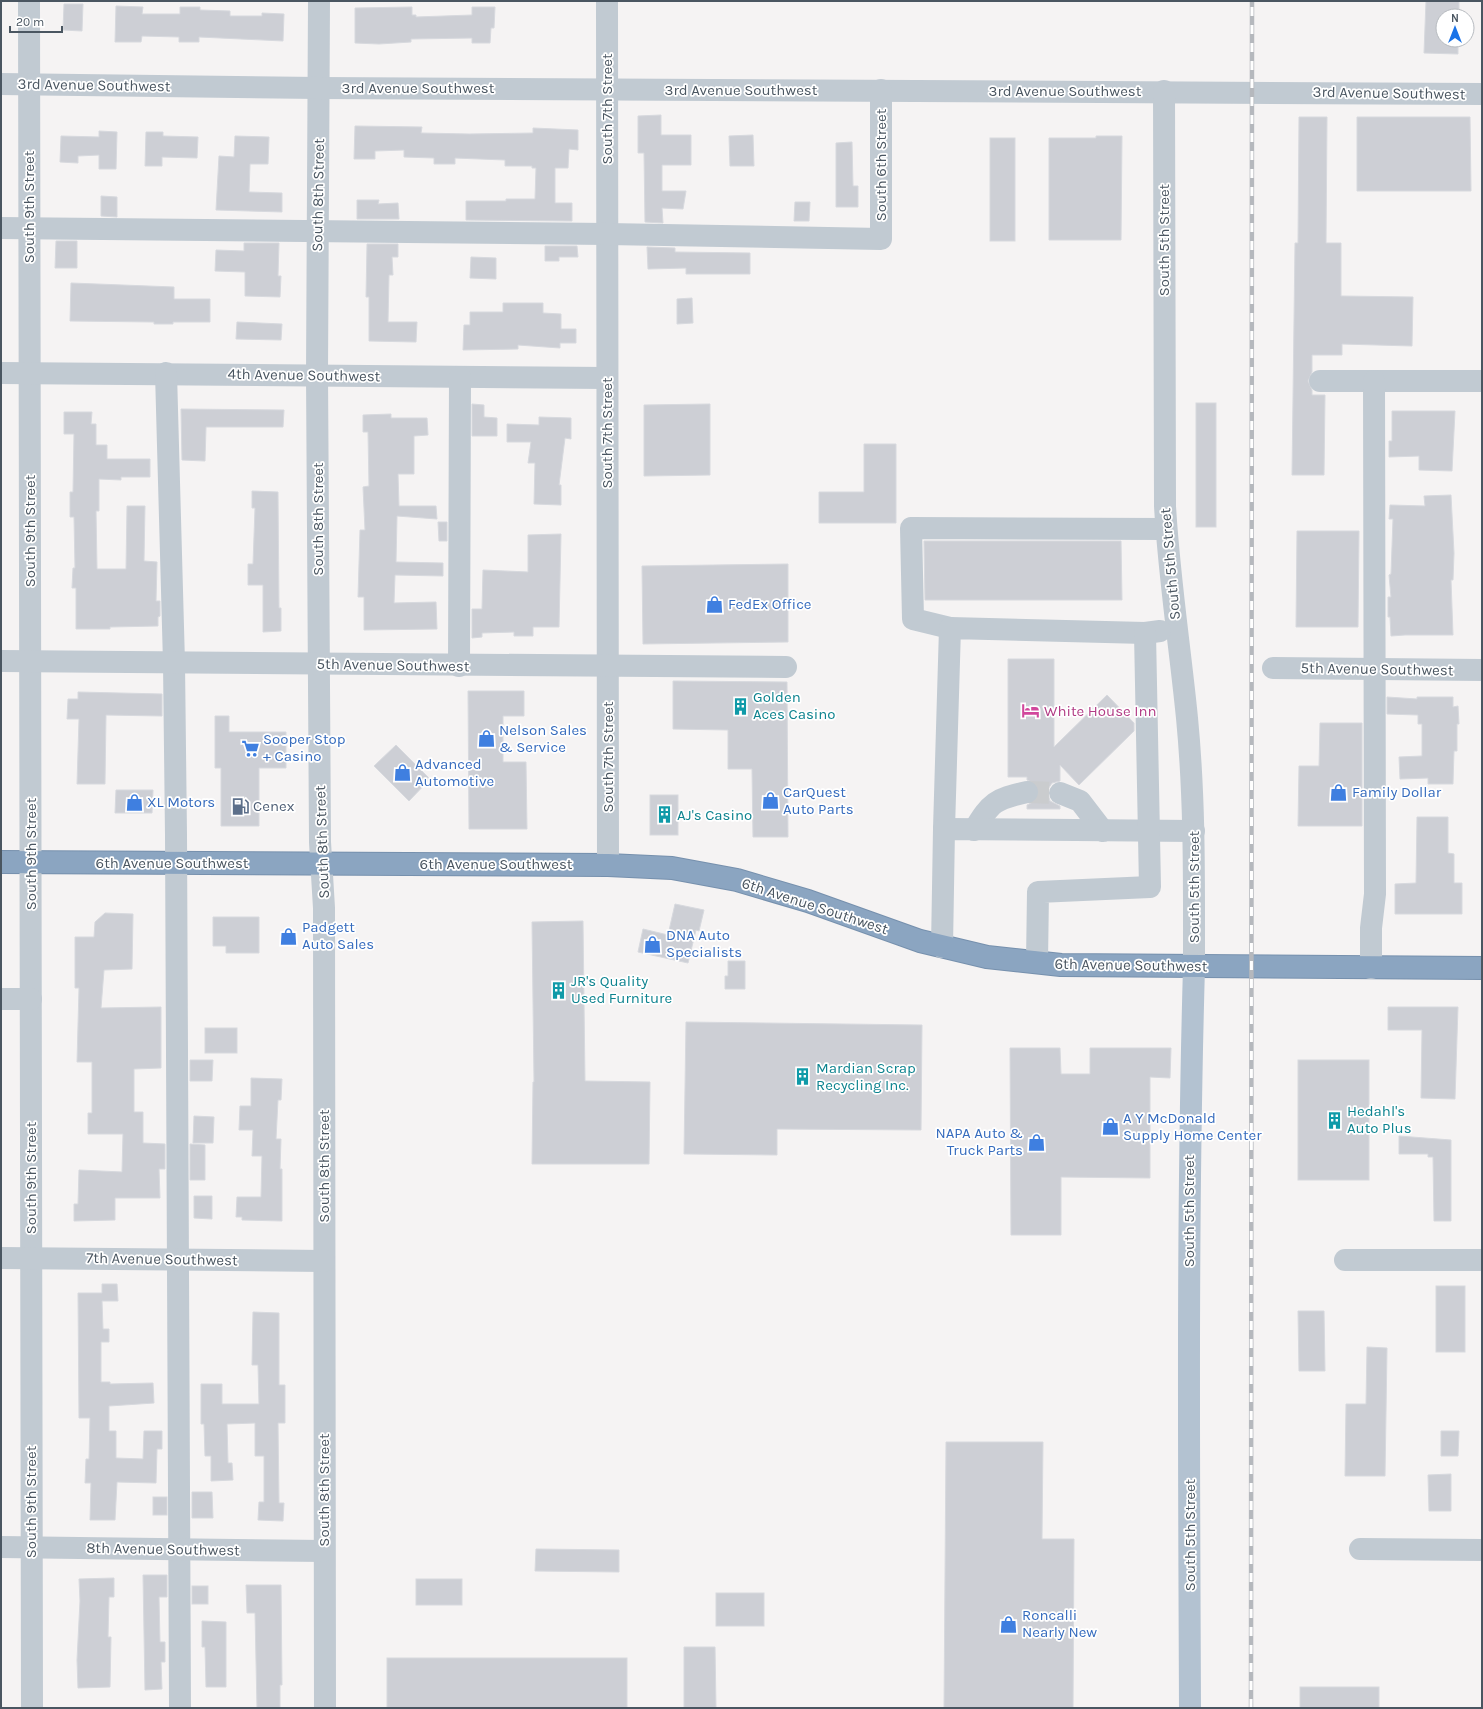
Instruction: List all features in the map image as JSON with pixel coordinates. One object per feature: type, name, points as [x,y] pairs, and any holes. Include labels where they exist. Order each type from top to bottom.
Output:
[{"type":"highway","name":"6th Avenue Southwest","points":[[1,862],[608,864],[672,868],[737,880],[808,901],[920,942],[987,957],[1061,965],[1482,968]]},
{"type":"main road","name":"South 5th Street","points":[[1190,1708],[1189,1231],[1190,1114],[1194,966]]},
{"type":"street","name":"South 9th Street","points":[[29,1],[32,1708]]},
{"type":"street","name":"South 8th Street","points":[[319,1],[317,374],[320,842],[324,908],[325,1708]]},
{"type":"street","name":"South 7th Street","points":[[607,1],[608,864]]},
{"type":"street","name":"3rd Avenue Southwest","points":[[1,84],[319,88],[1482,94]]},
{"type":"street","name":"South 6th Street","points":[[607,234],[881,239],[881,90]]},
{"type":"street","name":"South 5th Street","points":[[1164,92],[1166,529],[1176,630],[1187,718],[1194,831],[1194,966]]},
{"type":"street","points":[[1,228],[607,234]]},
{"type":"street","name":"4th Avenue Southwest","points":[[1,373],[317,374],[607,378]]},
{"type":"street","points":[[166,374],[174,663],[180,1708]]},
{"type":"street","points":[[459,666],[460,377]]},
{"type":"street","points":[[1320,381],[1482,382]]},
{"type":"street","points":[[1371,968],[1371,928],[1375,894],[1374,381]]},
{"type":"street","points":[[1166,529],[911,528],[914,619],[950,628],[1145,633],[1176,630]]},
{"type":"street","points":[[942,948],[950,628]]},
{"type":"street","points":[[1037,962],[1038,892],[1150,887],[1145,633]]},
{"type":"street","name":"5th Avenue Southwest","points":[[1,661],[459,666],[786,667]]},
{"type":"street","name":"5th Avenue Southwest","points":[[1273,668],[1482,670]]},
{"type":"street","points":[[974,830],[988,807],[1006,797],[1027,792]]},
{"type":"street","points":[[1060,793],[1080,801],[1103,831]]},
{"type":"street","points":[[944,829],[1194,831]]},
{"type":"street","points":[[1,999],[31,999]]},
{"type":"street","name":"7th Avenue Southwest","points":[[1,1258],[324,1261]]},
{"type":"street","points":[[1345,1260],[1482,1260]]},
{"type":"street","name":"8th Avenue Southwest","points":[[1,1547],[324,1551]]},
{"type":"street","points":[[1360,1549],[1482,1550]]},
{"type":"building","points":[[1426,1],[1459,1],[1459,8],[1435,8],[1435,48],[1458,48],[1458,54],[1424,53]]},
{"type":"building","points":[[64,4],[83,4],[82,31],[63,30]]},
{"type":"building","points":[[116,6],[143,7],[142,14],[180,14],[180,7],[200,7],[200,10],[230,11],[230,16],[262,16],[262,13],[284,14],[283,41],[199,37],[199,42],[179,42],[179,37],[142,36],[141,42],[115,42]]},
{"type":"building","points":[[412,7],[412,15],[416,15],[416,17],[472,15],[472,7],[495,7],[494,28],[491,28],[490,43],[472,43],[472,38],[411,39],[411,42],[379,44],[355,43],[355,8]]},
{"type":"building","points":[[661,115],[661,135],[691,135],[691,165],[662,165],[662,191],[686,191],[683,209],[662,208],[663,223],[645,222],[644,153],[638,153],[638,116]]},
{"type":"building","points":[[1299,117],[1327,117],[1326,243],[1341,243],[1341,296],[1413,297],[1412,346],[1342,344],[1342,355],[1312,355],[1312,372],[1308,381],[1312,390],[1312,395],[1325,395],[1324,475],[1292,475],[1295,243],[1298,243]]},
{"type":"building","points":[[1357,117],[1470,117],[1471,191],[1357,191]]},
{"type":"building","points":[[355,126],[422,127],[421,133],[469,134],[533,133],[533,128],[578,130],[578,150],[569,149],[568,168],[555,168],[555,203],[572,203],[572,221],[466,220],[466,201],[535,199],[536,168],[532,168],[532,166],[505,166],[505,160],[455,158],[455,164],[434,164],[434,158],[404,157],[404,150],[375,151],[375,159],[354,159]]},
{"type":"building","points":[[99,131],[117,132],[116,169],[99,169],[99,155],[78,156],[78,163],[60,162],[61,136],[99,137]]},
{"type":"building","points":[[146,132],[163,132],[163,136],[198,137],[197,158],[162,157],[162,166],[145,166]]},
{"type":"building","points":[[753,135],[754,166],[730,166],[729,136]]},
{"type":"building","points":[[235,136],[269,137],[268,164],[250,164],[249,192],[282,193],[282,212],[216,210],[219,156],[234,157]]},
{"type":"building","points":[[1096,136],[1122,136],[1121,240],[1049,240],[1049,138],[1096,138]]},
{"type":"building","points":[[990,138],[1015,138],[1015,241],[990,241]]},
{"type":"building","points":[[852,142],[853,186],[858,186],[858,207],[836,207],[836,143]]},
{"type":"building","points":[[101,196],[117,197],[117,217],[101,216]]},
{"type":"building","points":[[357,200],[379,200],[378,204],[398,203],[399,219],[357,219]]},
{"type":"building","points":[[795,202],[810,202],[809,221],[794,221]]},
{"type":"building","points":[[56,241],[77,241],[77,268],[55,268]]},
{"type":"building","points":[[244,243],[279,243],[278,276],[281,276],[280,297],[245,296],[245,272],[215,271],[216,250],[244,251]]},
{"type":"building","points":[[367,244],[398,244],[398,257],[392,257],[393,275],[389,275],[388,322],[417,322],[416,342],[369,341],[369,297],[366,297]]},
{"type":"building","points":[[545,246],[577,246],[578,257],[559,257],[559,261],[545,261]]},
{"type":"building","points":[[647,247],[675,248],[675,252],[750,253],[750,274],[686,274],[686,268],[648,269]]},
{"type":"building","points":[[471,257],[496,258],[496,279],[470,278]]},
{"type":"building","points":[[71,283],[174,287],[174,299],[210,299],[210,322],[173,322],[173,324],[154,324],[154,322],[70,321]]},
{"type":"building","points":[[692,298],[693,323],[677,324],[677,299]]},
{"type":"building","points":[[503,303],[543,303],[543,313],[561,314],[561,329],[576,329],[576,343],[560,343],[560,348],[518,345],[518,349],[463,350],[464,325],[470,325],[470,312],[503,312]]},
{"type":"building","points":[[237,322],[282,324],[281,340],[236,339]]},
{"type":"building","points":[[1196,403],[1216,403],[1216,527],[1196,527]]},
{"type":"building","points":[[472,404],[484,405],[484,417],[497,418],[497,436],[472,436]]},
{"type":"building","points":[[710,404],[710,475],[644,476],[644,405]]},
{"type":"building","points":[[181,409],[284,410],[283,427],[206,427],[205,461],[182,460]]},
{"type":"building","points":[[1392,411],[1455,411],[1452,471],[1419,470],[1419,456],[1389,457],[1389,441],[1392,441]]},
{"type":"building","points":[[64,412],[92,412],[91,424],[96,424],[96,445],[107,445],[107,459],[150,459],[150,477],[121,477],[121,480],[99,479],[99,511],[96,511],[97,569],[126,569],[127,506],[145,506],[144,561],[157,562],[156,601],[160,601],[158,626],[110,627],[110,629],[76,629],[76,588],[72,588],[73,568],[75,568],[74,517],[70,517],[70,492],[73,492],[74,434],[64,434]]},
{"type":"building","points":[[391,414],[391,418],[427,418],[428,435],[414,436],[414,474],[398,474],[399,506],[436,506],[437,519],[397,516],[396,562],[443,563],[443,576],[395,575],[394,603],[436,602],[437,629],[364,630],[364,597],[358,597],[360,530],[365,530],[363,487],[369,486],[368,432],[363,432],[363,415]]},
{"type":"building","points":[[539,417],[571,418],[571,439],[565,438],[559,485],[561,485],[561,505],[534,504],[535,463],[528,463],[531,442],[507,442],[507,424],[539,425]]},
{"type":"building","points":[[864,444],[896,444],[896,523],[819,523],[819,492],[864,492]]},
{"type":"building","points":[[252,491],[278,492],[279,608],[281,608],[281,631],[263,632],[263,585],[248,585],[248,564],[253,564],[255,508],[252,508]]},
{"type":"building","points":[[1451,495],[1454,553],[1453,580],[1451,580],[1453,635],[1391,636],[1390,617],[1388,617],[1388,597],[1391,597],[1389,575],[1391,574],[1393,519],[1389,519],[1390,505],[1425,506],[1424,496]]},
{"type":"building","points":[[438,522],[447,522],[447,541],[439,541]]},
{"type":"building","points":[[1297,531],[1359,531],[1358,627],[1296,627]]},
{"type":"building","points":[[561,534],[559,627],[533,627],[533,636],[514,636],[514,632],[482,633],[482,637],[472,638],[472,609],[482,609],[483,570],[528,572],[528,535]]},
{"type":"building","points":[[924,541],[1121,541],[1122,600],[925,600]]},
{"type":"building","name":"FedEx Office","points":[[788,564],[788,642],[643,644],[642,566]]},
{"type":"building","name":"White House Inn","points":[[1008,659],[1054,659],[1054,747],[1107,695],[1134,723],[1134,731],[1079,785],[1060,765],[1060,781],[1052,783],[1048,789],[1048,794],[1050,801],[1060,806],[1060,809],[1027,809],[1027,805],[1035,801],[1039,796],[1039,790],[1036,784],[1027,780],[1027,777],[1008,777]]},
{"type":"building","points":[[673,681],[787,682],[788,837],[753,837],[752,769],[728,769],[728,730],[673,729]]},
{"type":"building","name":"Nelson Sales & Service","points":[[468,691],[524,691],[524,716],[503,716],[503,762],[526,762],[527,829],[469,829]]},
{"type":"building","points":[[78,692],[162,694],[162,716],[106,715],[105,784],[77,784],[79,719],[67,719],[68,699],[78,699]]},
{"type":"building","points":[[1387,697],[1417,699],[1417,697],[1453,697],[1453,707],[1458,706],[1459,724],[1457,724],[1457,751],[1454,751],[1453,784],[1428,784],[1428,778],[1400,779],[1399,757],[1422,756],[1422,724],[1418,724],[1418,715],[1387,714]]},
{"type":"building","points":[[215,716],[229,716],[229,732],[286,732],[286,768],[259,768],[259,826],[221,826],[221,768],[215,768]]},
{"type":"building","points":[[1320,723],[1362,723],[1362,826],[1298,826],[1299,766],[1319,766]]},
{"type":"building","name":"Advanced Automotive","points":[[396,745],[430,779],[409,801],[374,766]]},
{"type":"building","name":"XL Motors","points":[[116,790],[153,790],[152,813],[115,813]]},
{"type":"building","name":"AJ's Casino","points":[[650,795],[678,795],[678,835],[650,835]]},
{"type":"building","points":[[1417,817],[1448,817],[1448,853],[1454,854],[1454,883],[1462,883],[1462,914],[1395,914],[1395,884],[1416,883]]},
{"type":"building","points":[[675,904],[704,910],[699,931],[696,930],[688,963],[638,952],[643,929],[668,935]]},
{"type":"building","points":[[105,913],[133,914],[132,969],[104,970],[101,1008],[161,1007],[161,1068],[134,1069],[134,1112],[143,1112],[143,1143],[165,1144],[165,1169],[159,1169],[160,1198],[115,1198],[115,1220],[74,1221],[74,1204],[78,1204],[79,1170],[122,1172],[123,1134],[88,1134],[88,1113],[92,1113],[92,1062],[77,1062],[79,988],[75,988],[75,937],[94,937],[95,922]]},
{"type":"building","points":[[213,917],[259,917],[259,953],[226,953],[226,946],[213,946]]},
{"type":"building","points":[[583,921],[585,1081],[650,1082],[649,1164],[532,1164],[534,1082],[532,922]]},
{"type":"building","points":[[728,961],[745,961],[745,989],[725,989],[725,976],[728,976]]},
{"type":"building","points":[[1388,1007],[1458,1007],[1455,1099],[1421,1098],[1422,1030],[1388,1030]]},
{"type":"building","name":"Mardian Scrap Recycling Inc.","points":[[686,1022],[922,1025],[921,1130],[777,1129],[777,1155],[684,1154]]},
{"type":"building","points":[[205,1028],[237,1028],[237,1053],[205,1053]]},
{"type":"building","points":[[1010,1048],[1060,1048],[1061,1074],[1090,1074],[1090,1048],[1171,1048],[1170,1078],[1150,1077],[1150,1178],[1061,1177],[1061,1235],[1011,1235]]},
{"type":"building","points":[[190,1060],[213,1060],[212,1081],[190,1081]]},
{"type":"building","name":"Hedahl's Auto Plus","points":[[1298,1060],[1369,1060],[1369,1180],[1298,1180]]},
{"type":"building","points":[[251,1078],[282,1079],[281,1100],[278,1100],[276,1139],[281,1139],[280,1169],[282,1169],[282,1221],[242,1220],[242,1217],[236,1217],[237,1197],[261,1197],[262,1156],[252,1156],[253,1130],[239,1130],[240,1106],[251,1106]]},
{"type":"building","points":[[194,1116],[214,1117],[213,1143],[193,1143]]},
{"type":"building","points":[[1399,1136],[1451,1140],[1451,1221],[1434,1221],[1433,1157],[1428,1157],[1428,1154],[1399,1154]]},
{"type":"building","points":[[190,1144],[205,1145],[205,1180],[190,1180]]},
{"type":"building","points":[[194,1196],[212,1196],[212,1219],[194,1218]]},
{"type":"building","points":[[102,1284],[117,1284],[118,1301],[102,1301],[103,1329],[109,1329],[109,1342],[101,1342],[101,1382],[110,1382],[110,1384],[153,1383],[154,1403],[109,1406],[109,1431],[116,1431],[116,1458],[143,1459],[144,1431],[162,1431],[162,1449],[157,1449],[156,1483],[117,1482],[115,1520],[90,1520],[91,1483],[85,1483],[86,1459],[89,1459],[90,1418],[79,1418],[78,1293],[102,1293]]},
{"type":"building","points":[[1436,1286],[1465,1286],[1465,1352],[1436,1352]]},
{"type":"building","points":[[1298,1311],[1324,1311],[1325,1371],[1299,1371]]},
{"type":"building","points":[[253,1312],[279,1313],[279,1385],[285,1385],[285,1423],[278,1423],[279,1503],[284,1503],[283,1521],[258,1520],[259,1502],[264,1502],[264,1456],[255,1456],[255,1423],[227,1424],[228,1463],[232,1463],[233,1480],[211,1481],[211,1456],[205,1456],[204,1424],[201,1424],[201,1384],[222,1384],[222,1404],[259,1404],[258,1365],[252,1365]]},
{"type":"building","points":[[1367,1347],[1387,1348],[1385,1476],[1345,1476],[1346,1404],[1366,1404]]},
{"type":"building","points":[[1441,1431],[1459,1431],[1458,1456],[1441,1456]]},
{"type":"building","name":"Roncalli Nearly New","points":[[946,1442],[1043,1442],[1042,1539],[1074,1539],[1073,1708],[944,1708]]},
{"type":"building","points":[[1451,1474],[1451,1511],[1429,1511],[1428,1475]]},
{"type":"building","points":[[192,1492],[212,1492],[213,1518],[192,1518]]},
{"type":"building","points":[[153,1497],[167,1497],[167,1515],[153,1515]]},
{"type":"building","points":[[536,1549],[619,1550],[619,1572],[535,1571]]},
{"type":"building","points":[[143,1575],[167,1575],[167,1597],[159,1597],[160,1642],[165,1642],[165,1662],[161,1662],[162,1689],[145,1690]]},
{"type":"building","points":[[114,1578],[114,1597],[109,1597],[108,1637],[111,1637],[110,1687],[78,1688],[77,1660],[80,1601],[79,1579]]},
{"type":"building","points":[[416,1579],[462,1579],[462,1605],[416,1605]]},
{"type":"building","points":[[246,1585],[281,1585],[282,1685],[280,1685],[280,1708],[257,1708],[255,1613],[247,1613]]},
{"type":"building","points":[[192,1586],[208,1586],[208,1604],[192,1604]]},
{"type":"building","points":[[716,1593],[764,1593],[764,1626],[716,1626]]},
{"type":"building","points":[[202,1621],[226,1622],[226,1687],[206,1687],[205,1647],[202,1647]]},
{"type":"building","points":[[684,1647],[715,1647],[716,1708],[684,1708]]},
{"type":"building","points":[[387,1658],[627,1658],[627,1708],[387,1708]]},
{"type":"building","points":[[1300,1687],[1379,1687],[1379,1708],[1300,1708]]},
{"type":"tunnel","points":[[1027,792],[1060,793]]},
{"type":"railway","points":[[1251,1708],[1252,1]]},
{"type":"place","name":"FedEx Office","points":[[715,604]]},
{"type":"place","name":"Golden Aces Casino","points":[[740,706]]},
{"type":"place","name":"White House Inn","points":[[1031,711]]},
{"type":"place","name":"Nelson Sales & Service","points":[[486,739]]},
{"type":"place","name":"Sooper Stop + Casino","points":[[250,748]]},
{"type":"place","name":"Advanced Automotive","points":[[402,773]]},
{"type":"place","name":"Family Dollar","points":[[1339,792]]},
{"type":"place","name":"CarQuest Auto Parts","points":[[770,801]]},
{"type":"place","name":"XL Motors","points":[[134,802]]},
{"type":"place","name":"Cenex","points":[[240,806]]},
{"type":"place","name":"AJ's Casino","points":[[664,815]]},
{"type":"place","name":"Padgett Auto Sales","points":[[289,936]]},
{"type":"place","name":"DNA Auto Specialists","points":[[653,944]]},
{"type":"place","name":"JR's Quality Used Furniture","points":[[558,990]]},
{"type":"place","name":"Mardian Scrap Recycling Inc.","points":[[803,1077]]},
{"type":"place","name":"Hedahl's Auto Plus","points":[[1334,1120]]},
{"type":"place","name":"A Y McDonald Supply Home Center","points":[[1110,1127]]},
{"type":"place","name":"NAPA Auto & Truck Parts","points":[[1036,1142]]},
{"type":"place","name":"Roncalli Nearly New","points":[[1009,1624]]}]
